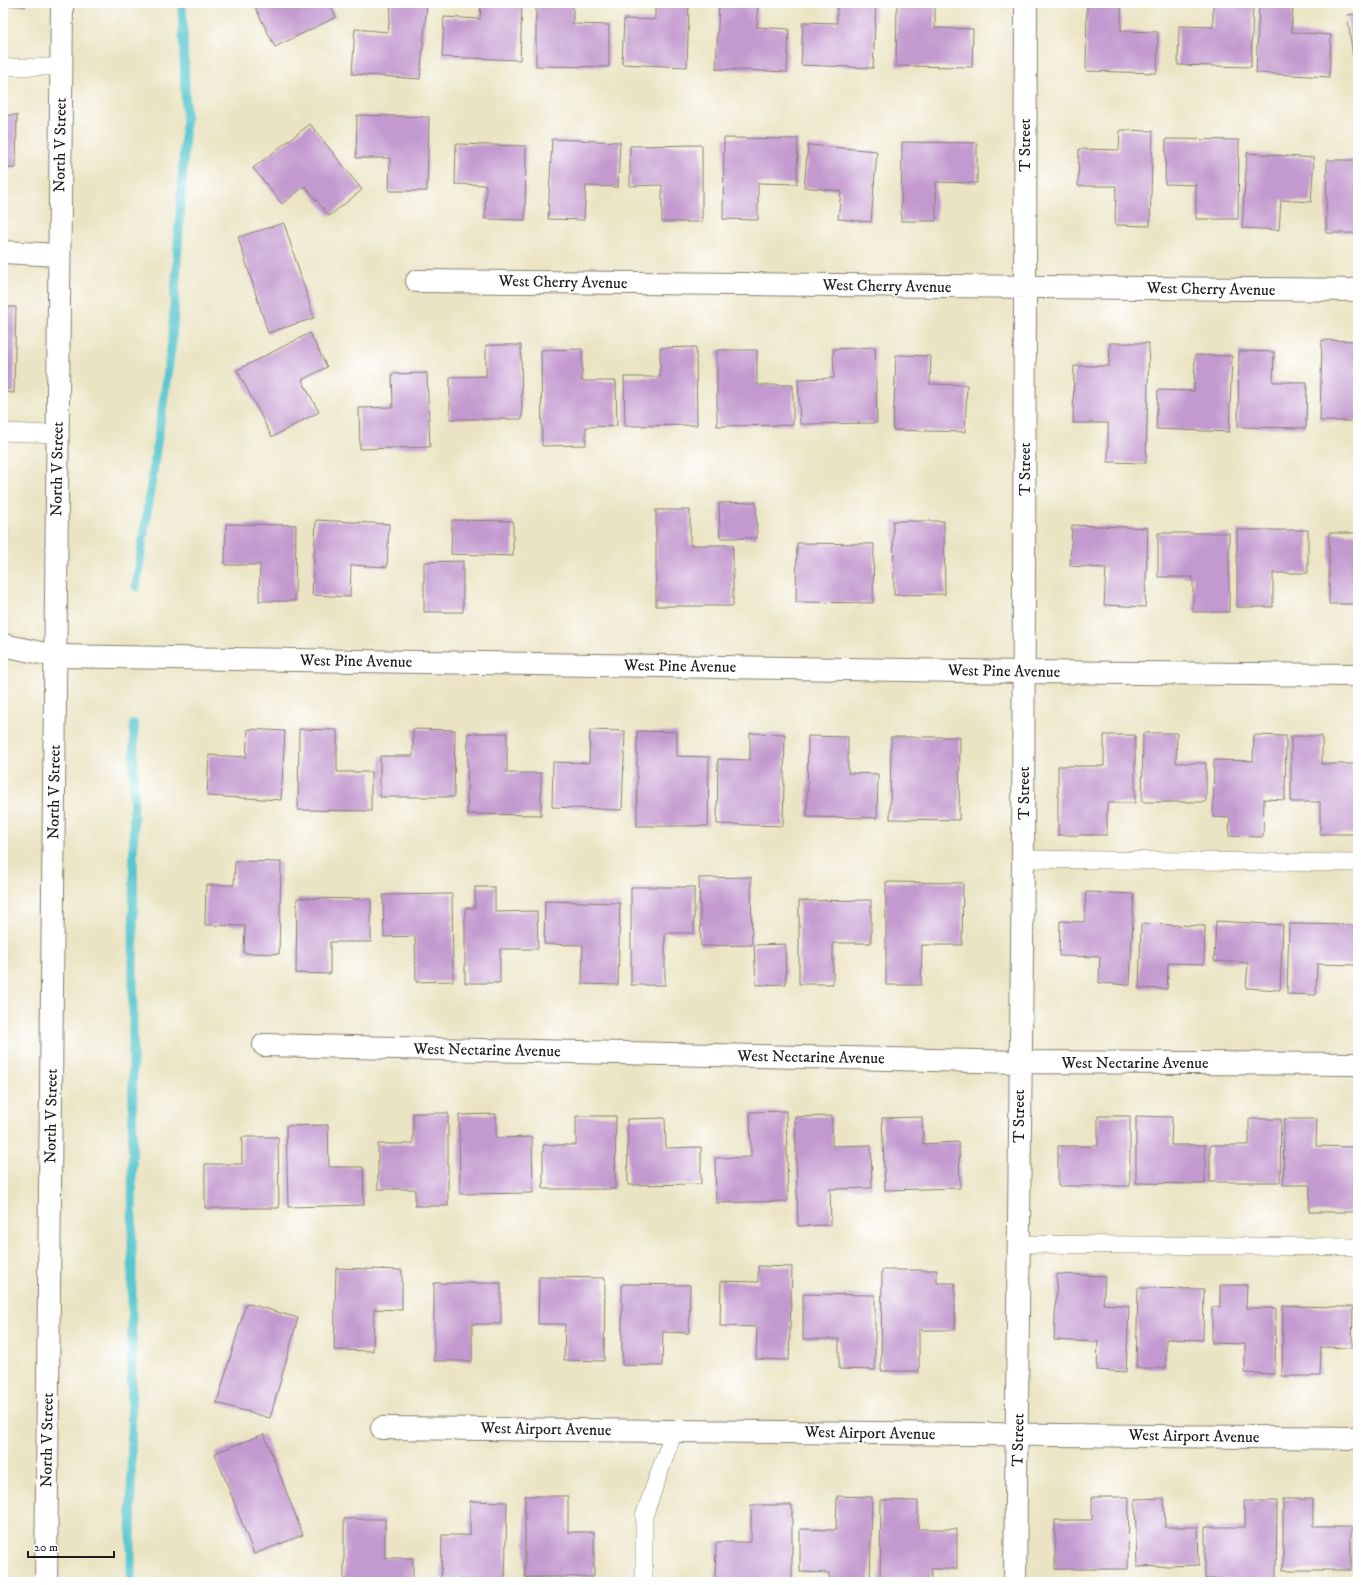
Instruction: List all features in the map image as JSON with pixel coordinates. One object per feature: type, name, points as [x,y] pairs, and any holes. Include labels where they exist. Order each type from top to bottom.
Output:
[{"type":"street","name":"North V Street","points":[[46,1582],[62,3]]},
{"type":"street","name":"T Street","points":[[1015,1582],[1018,1435],[1020,1062],[1023,859],[1026,3]]},
{"type":"street","points":[[3,252],[59,255]]},
{"type":"street","name":"West Cherry Avenue","points":[[417,281],[1358,290]]},
{"type":"street","name":"West Pine Avenue","points":[[3,645],[55,656],[1024,672],[1358,675]]},
{"type":"street","name":"West Nectarine Avenue","points":[[264,1045],[1020,1062],[1358,1064]]},
{"type":"street","name":"West Airport Avenue","points":[[382,1428],[1358,1438]]},
{"type":"lane","points":[[3,67],[61,68]]},
{"type":"lane","points":[[3,432],[58,434]]},
{"type":"lane","points":[[1023,859],[1358,863]]},
{"type":"lane","points":[[1019,1244],[1358,1247]]},
{"type":"lane","points":[[644,1582],[644,1516],[674,1431]]},
{"type":"building","points":[[3,3],[26,3],[26,6],[3,5]]},
{"type":"building","points":[[253,3],[329,3],[336,17],[275,47]]},
{"type":"building","points":[[391,3],[427,3],[420,79],[352,74],[355,29],[388,32]]},
{"type":"building","points":[[481,3],[522,3],[520,60],[442,57],[444,17],[480,19]]},
{"type":"building","points":[[536,3],[573,3],[573,24],[609,25],[609,67],[536,66]]},
{"type":"building","points":[[655,3],[689,3],[687,67],[622,64],[624,19],[655,20]]},
{"type":"building","points":[[719,3],[758,3],[757,27],[789,29],[787,72],[716,69]]},
{"type":"building","points":[[837,3],[876,3],[873,68],[801,65],[803,22],[837,23]]},
{"type":"building","points":[[897,3],[935,3],[935,28],[973,29],[972,67],[896,66]]},
{"type":"building","points":[[1087,3],[1121,3],[1121,31],[1158,32],[1157,73],[1086,71]]},
{"type":"building","points":[[1213,3],[1253,3],[1251,67],[1178,65],[1179,26],[1213,27]]},
{"type":"building","points":[[1259,4],[1293,5],[1291,32],[1331,35],[1329,77],[1256,73]]},
{"type":"building","points":[[1358,14],[1358,56],[1353,56],[1347,15]]},
{"type":"building","points":[[3,115],[17,115],[16,168],[3,168]]},
{"type":"building","points":[[357,115],[429,117],[427,191],[389,191],[390,158],[356,158]]},
{"type":"building","points":[[310,124],[362,190],[329,216],[305,186],[282,204],[253,168]]},
{"type":"building","points":[[1120,130],[1153,131],[1150,226],[1115,225],[1116,186],[1078,186],[1079,149],[1119,150]]},
{"type":"building","points":[[724,138],[798,139],[797,184],[758,183],[758,220],[723,219]]},
{"type":"building","points":[[552,139],[620,142],[618,187],[586,186],[584,220],[548,219]]},
{"type":"building","points":[[1166,139],[1239,140],[1238,219],[1196,219],[1196,185],[1165,184]]},
{"type":"building","points":[[902,142],[977,143],[977,183],[936,182],[936,221],[901,221]]},
{"type":"building","points":[[456,144],[526,146],[525,220],[485,219],[486,185],[455,184]]},
{"type":"building","points":[[702,145],[702,222],[662,222],[662,185],[630,186],[630,146]]},
{"type":"building","points":[[808,145],[877,151],[871,222],[838,219],[841,191],[804,187]]},
{"type":"building","points":[[1247,153],[1314,158],[1311,202],[1281,200],[1279,230],[1242,228]]},
{"type":"building","points":[[1327,160],[1358,160],[1358,233],[1326,233]]},
{"type":"building","points":[[284,223],[314,318],[268,333],[238,237]]},
{"type":"building","points":[[3,307],[16,307],[14,393],[3,392]]},
{"type":"building","points":[[310,333],[327,367],[302,380],[319,412],[272,437],[237,370]]},
{"type":"building","points":[[1322,340],[1358,341],[1358,421],[1320,421]]},
{"type":"building","points":[[1110,343],[1149,343],[1146,463],[1108,462],[1108,423],[1073,423],[1074,366],[1109,366]]},
{"type":"building","points":[[486,345],[521,345],[522,419],[450,419],[450,377],[486,376]]},
{"type":"building","points":[[696,347],[697,425],[625,426],[624,377],[660,377],[660,348]]},
{"type":"building","points":[[875,347],[877,423],[800,424],[798,379],[834,378],[833,349]]},
{"type":"building","points":[[582,349],[582,381],[616,381],[617,426],[586,427],[586,445],[542,446],[541,350]]},
{"type":"building","points":[[717,350],[757,350],[757,385],[793,385],[793,425],[717,426]]},
{"type":"building","points":[[1239,351],[1274,352],[1273,382],[1307,382],[1306,428],[1238,427]]},
{"type":"building","points":[[896,355],[931,356],[930,384],[967,385],[965,432],[893,430]]},
{"type":"building","points":[[1195,355],[1232,356],[1229,432],[1156,429],[1158,390],[1194,391]]},
{"type":"building","points":[[427,373],[430,447],[360,449],[359,408],[393,407],[392,374]]},
{"type":"building","points":[[756,502],[757,538],[720,538],[719,503]]},
{"type":"building","points":[[656,510],[690,510],[690,545],[733,545],[733,606],[656,606]]},
{"type":"building","points":[[3,513],[6,513],[5,560],[3,560]]},
{"type":"building","points":[[316,520],[389,524],[387,567],[351,565],[350,597],[312,595]]},
{"type":"building","points":[[452,520],[513,521],[513,556],[451,554]]},
{"type":"building","points":[[893,521],[944,521],[945,594],[894,595]]},
{"type":"building","points":[[226,524],[296,525],[295,601],[259,601],[260,565],[225,565]]},
{"type":"building","points":[[1072,525],[1148,528],[1145,607],[1104,605],[1106,568],[1070,566]]},
{"type":"building","points":[[1237,530],[1308,530],[1308,573],[1273,573],[1273,607],[1237,607]]},
{"type":"building","points":[[1158,533],[1229,533],[1229,612],[1193,612],[1193,577],[1158,577]]},
{"type":"building","points":[[1329,533],[1358,533],[1358,604],[1329,604]]},
{"type":"building","points":[[797,543],[874,544],[873,603],[796,602]]},
{"type":"building","points":[[463,561],[463,612],[424,612],[424,562]]},
{"type":"building","points":[[248,729],[285,731],[281,800],[207,796],[209,755],[246,757]]},
{"type":"building","points":[[299,729],[337,730],[337,772],[371,772],[371,811],[298,810]]},
{"type":"building","points":[[413,729],[455,730],[454,797],[380,797],[380,756],[413,756]]},
{"type":"building","points":[[590,730],[625,731],[622,810],[552,807],[553,762],[589,763]]},
{"type":"building","points":[[637,731],[677,732],[677,756],[709,757],[708,826],[637,826]]},
{"type":"building","points":[[468,733],[507,733],[507,773],[541,773],[541,815],[467,814]]},
{"type":"building","points":[[750,733],[785,734],[783,826],[717,824],[718,759],[750,760]]},
{"type":"building","points":[[1143,733],[1177,733],[1176,763],[1206,763],[1206,802],[1142,802]]},
{"type":"building","points":[[1104,735],[1135,735],[1135,803],[1107,803],[1107,835],[1058,835],[1058,766],[1104,766]]},
{"type":"building","points":[[1254,735],[1286,736],[1285,800],[1264,799],[1263,837],[1229,836],[1230,818],[1213,817],[1214,760],[1253,761]]},
{"type":"building","points":[[808,736],[848,737],[848,773],[878,774],[877,818],[807,817]]},
{"type":"building","points":[[1291,736],[1322,736],[1322,764],[1358,764],[1358,834],[1320,834],[1320,802],[1291,802]]},
{"type":"building","points":[[891,737],[960,737],[959,820],[890,819]]},
{"type":"building","points":[[235,861],[281,862],[279,954],[244,953],[245,926],[205,925],[206,885],[234,885]]},
{"type":"building","points":[[751,877],[752,945],[701,946],[699,878]]},
{"type":"building","points":[[886,882],[963,883],[962,945],[922,945],[921,985],[886,985]]},
{"type":"building","points":[[475,887],[495,887],[495,912],[537,911],[538,949],[500,949],[500,983],[465,983],[465,908],[475,908]]},
{"type":"building","points":[[631,887],[694,887],[694,933],[665,933],[665,985],[631,985]]},
{"type":"building","points":[[1086,892],[1134,894],[1130,985],[1099,983],[1100,957],[1059,956],[1060,921],[1084,922]]},
{"type":"building","points":[[452,894],[453,981],[416,982],[415,936],[384,937],[383,895]]},
{"type":"building","points":[[297,898],[371,899],[371,942],[330,942],[330,974],[296,973]]},
{"type":"building","points":[[871,900],[871,943],[833,943],[833,984],[799,984],[799,901]]},
{"type":"building","points":[[545,901],[620,903],[618,985],[582,984],[583,945],[544,944]]},
{"type":"building","points":[[1216,921],[1283,925],[1280,990],[1246,988],[1248,963],[1214,961]]},
{"type":"building","points":[[1141,924],[1205,926],[1204,964],[1168,963],[1167,989],[1139,988]]},
{"type":"building","points":[[1289,924],[1358,925],[1358,965],[1317,964],[1316,995],[1287,994]]},
{"type":"building","points":[[785,944],[786,984],[756,985],[754,945]]},
{"type":"building","points":[[786,1111],[788,1201],[716,1203],[715,1158],[751,1157],[750,1112]]},
{"type":"building","points":[[413,1113],[448,1113],[448,1206],[415,1206],[415,1189],[378,1189],[378,1144],[413,1144]]},
{"type":"building","points":[[496,1114],[496,1138],[532,1137],[533,1193],[460,1194],[459,1115]]},
{"type":"building","points":[[576,1116],[616,1116],[615,1189],[543,1189],[543,1145],[576,1145]]},
{"type":"building","points":[[832,1116],[832,1146],[871,1145],[872,1188],[830,1189],[831,1225],[798,1226],[795,1117]]},
{"type":"building","points":[[1098,1116],[1130,1116],[1130,1186],[1058,1186],[1058,1146],[1098,1146]]},
{"type":"building","points":[[1136,1116],[1172,1117],[1171,1145],[1205,1145],[1205,1184],[1136,1183]]},
{"type":"building","points":[[922,1117],[923,1144],[959,1142],[960,1188],[885,1190],[882,1118]]},
{"type":"building","points":[[665,1118],[666,1148],[701,1147],[701,1184],[628,1185],[627,1119]]},
{"type":"building","points":[[1249,1119],[1281,1119],[1280,1182],[1210,1182],[1210,1145],[1249,1145]]},
{"type":"building","points":[[1284,1119],[1317,1119],[1316,1146],[1355,1147],[1355,1212],[1309,1212],[1310,1185],[1283,1185]]},
{"type":"building","points":[[328,1125],[329,1167],[363,1167],[364,1205],[288,1207],[286,1126]]},
{"type":"building","points":[[242,1137],[278,1137],[279,1208],[205,1208],[205,1164],[242,1164]]},
{"type":"building","points":[[758,1266],[792,1267],[789,1360],[756,1359],[757,1327],[720,1326],[721,1281],[758,1282]]},
{"type":"building","points":[[336,1268],[402,1270],[402,1310],[374,1309],[373,1351],[334,1350]]},
{"type":"building","points":[[882,1270],[937,1270],[937,1283],[955,1283],[955,1330],[919,1330],[919,1371],[881,1371]]},
{"type":"building","points":[[1057,1274],[1105,1276],[1103,1304],[1129,1306],[1126,1372],[1097,1370],[1098,1342],[1054,1340]]},
{"type":"building","points":[[539,1277],[605,1278],[604,1361],[564,1360],[565,1324],[538,1324]]},
{"type":"building","points":[[434,1283],[501,1283],[501,1324],[472,1324],[472,1361],[434,1361]]},
{"type":"building","points":[[622,1284],[690,1285],[689,1333],[663,1332],[662,1366],[622,1365]]},
{"type":"building","points":[[1220,1285],[1247,1285],[1246,1308],[1276,1308],[1275,1374],[1245,1373],[1245,1344],[1212,1343],[1212,1307],[1220,1307]]},
{"type":"building","points":[[1138,1288],[1204,1289],[1203,1340],[1166,1339],[1166,1368],[1136,1368]]},
{"type":"building","points":[[803,1294],[875,1295],[875,1370],[839,1369],[839,1339],[803,1339]]},
{"type":"building","points":[[246,1303],[298,1318],[270,1418],[217,1403]]},
{"type":"building","points":[[1283,1306],[1353,1307],[1352,1348],[1321,1347],[1320,1376],[1282,1376]]},
{"type":"building","points":[[264,1434],[303,1535],[254,1554],[215,1453]]},
{"type":"building","points":[[525,1496],[568,1496],[568,1532],[594,1532],[594,1577],[525,1577]]},
{"type":"building","points":[[837,1496],[872,1497],[870,1582],[829,1582],[829,1573],[800,1572],[800,1529],[836,1530]]},
{"type":"building","points":[[1092,1497],[1129,1497],[1128,1569],[1055,1569],[1055,1520],[1092,1520]]},
{"type":"building","points":[[1164,1498],[1165,1527],[1198,1527],[1199,1565],[1137,1567],[1135,1499]]},
{"type":"building","points":[[1283,1499],[1313,1499],[1313,1527],[1351,1527],[1351,1570],[1283,1570]]},
{"type":"building","points":[[881,1500],[918,1501],[918,1529],[957,1529],[957,1569],[931,1569],[931,1582],[880,1582]]},
{"type":"building","points":[[470,1501],[507,1502],[505,1581],[441,1579],[442,1535],[470,1535]]},
{"type":"building","points":[[1244,1501],[1277,1501],[1276,1582],[1239,1582],[1239,1579],[1205,1579],[1205,1527],[1244,1527]]},
{"type":"building","points":[[751,1505],[792,1505],[792,1582],[715,1582],[716,1542],[751,1542]]},
{"type":"building","points":[[344,1519],[385,1519],[385,1558],[413,1558],[413,1582],[344,1582]]},
{"type":"waterway","points":[[136,587],[172,342],[186,116],[182,3]]},
{"type":"waterway","points":[[131,1582],[134,724]]}]
